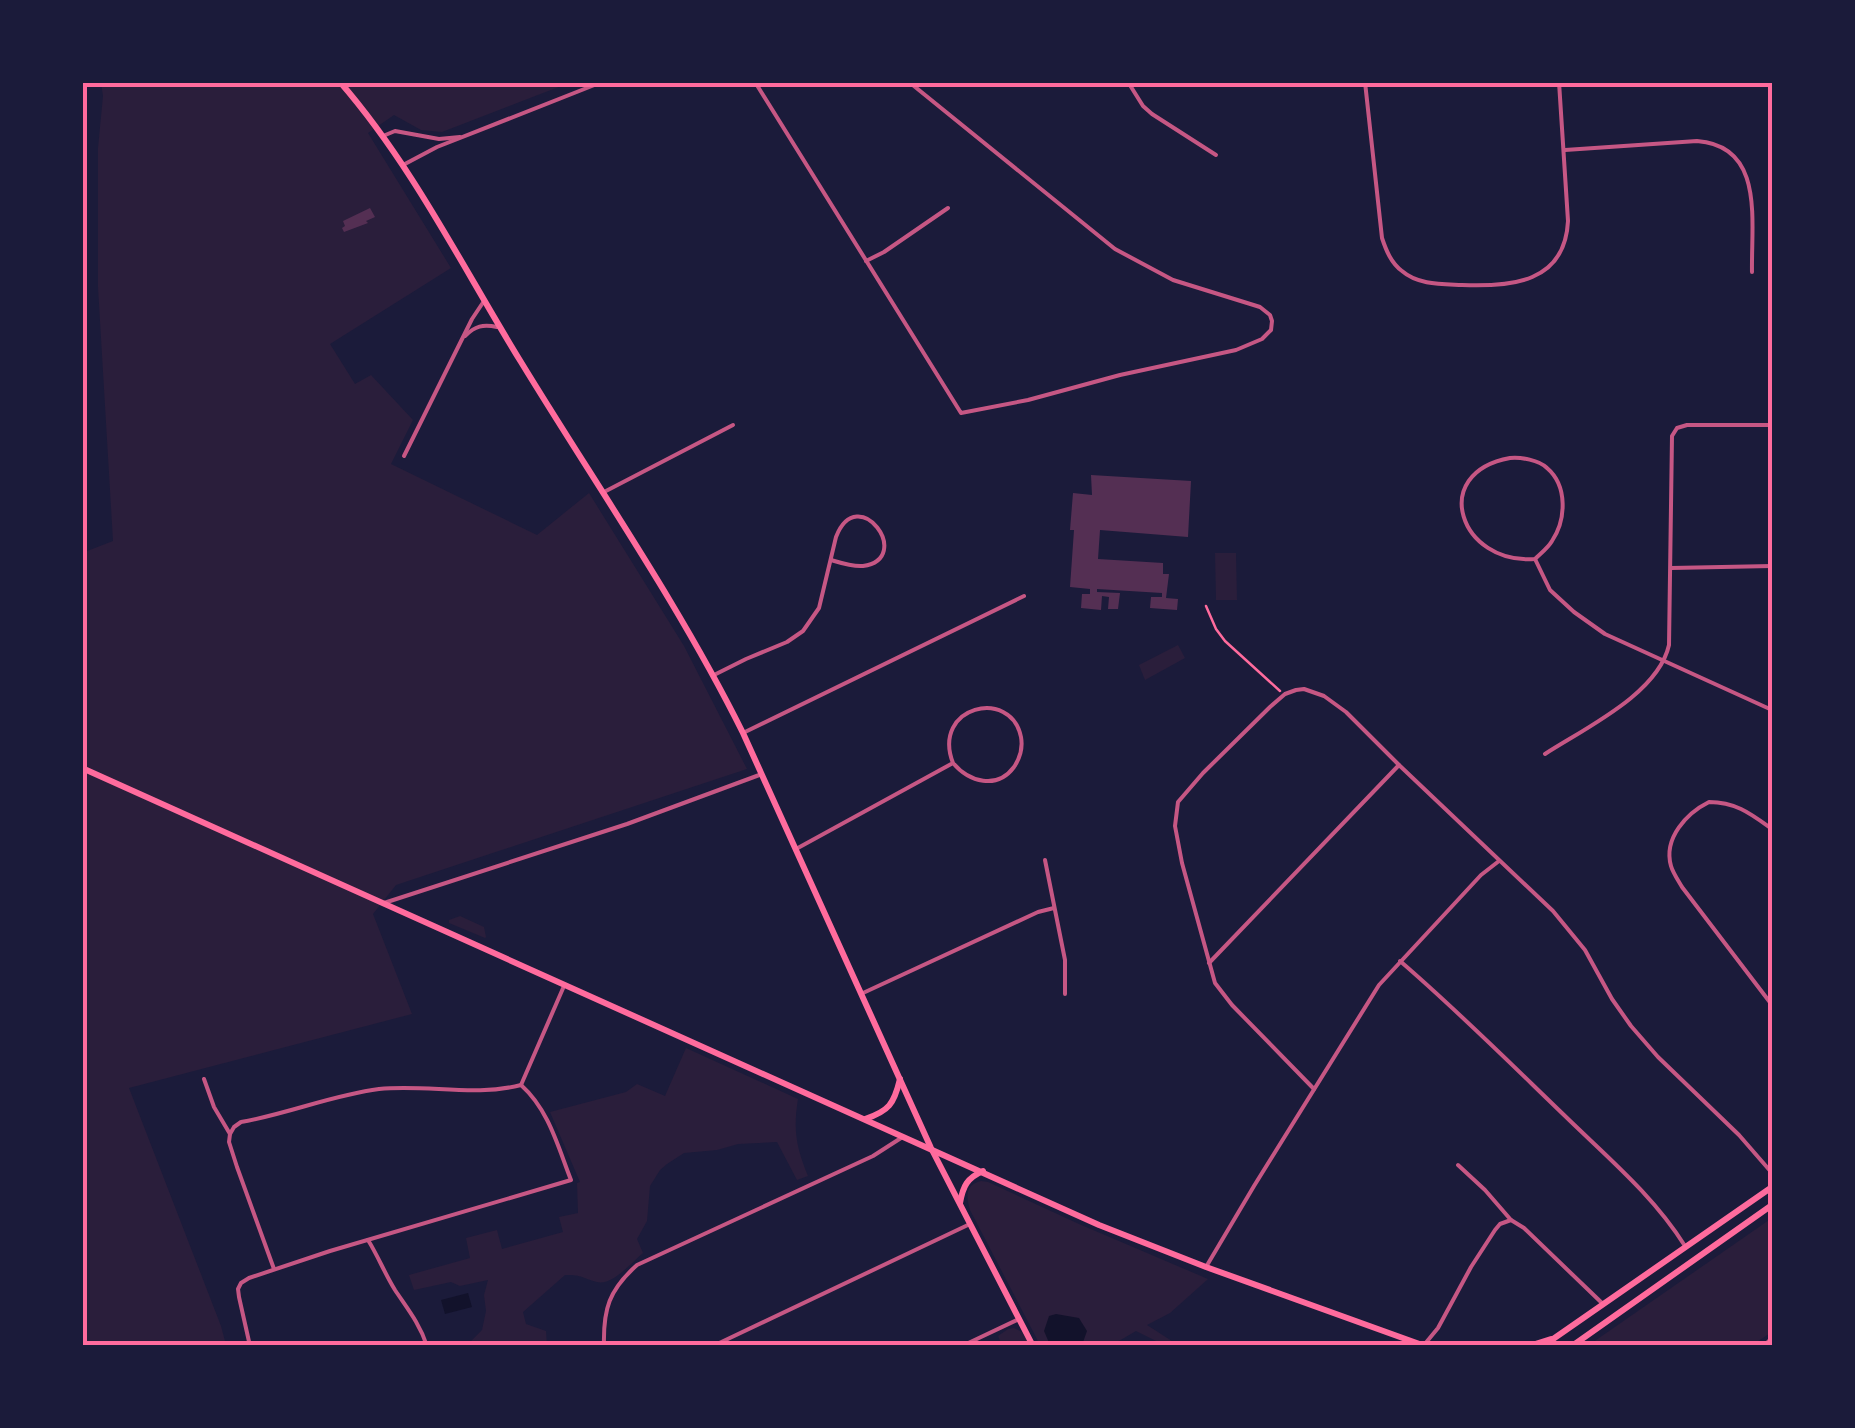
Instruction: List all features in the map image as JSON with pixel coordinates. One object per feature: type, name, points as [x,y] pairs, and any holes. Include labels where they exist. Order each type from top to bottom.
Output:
[{"type":"main road","points":[[340,82],[403,165],[714,675],[744,733],[931,1148],[1032,1346]]},
{"type":"main road","points":[[82,768],[1099,1225],[1206,1268],[1424,1345]]},
{"type":"main road","points":[[865,1119],[881,1114],[892,1104],[900,1079]]},
{"type":"main road","points":[[960,1202],[966,1182],[983,1171]]},
{"type":"main road","points":[[1543,1346],[1772,1187]]},
{"type":"main road","points":[[1572,1346],[1772,1205]]},
{"type":"main road","points":[[1529,1346],[1552,1339]]},
{"type":"street","points":[[403,165],[422,153],[602,82]]},
{"type":"street","points":[[755,82],[961,413],[1236,350],[1262,339],[1271,330],[1272,321],[1266,310],[1173,280],[1115,249],[910,82]]},
{"type":"street","points":[[1128,82],[1152,114],[1216,155]]},
{"type":"street","points":[[1365,82],[1382,238],[1387,252],[1402,272],[1420,281],[1491,285],[1534,278],[1546,270],[1561,252],[1568,232],[1558,82]]},
{"type":"street","points":[[383,136],[395,130],[440,139],[465,137]]},
{"type":"street","points":[[1564,150],[1697,140],[1727,148],[1743,164],[1749,184],[1752,272]]},
{"type":"street","points":[[866,262],[948,208]]},
{"type":"street","points":[[404,456],[484,301]]},
{"type":"street","points":[[462,339],[476,327],[500,327]]},
{"type":"street","points":[[602,492],[733,425]]},
{"type":"street","points":[[1545,754],[1606,717],[1648,683],[1664,660],[1669,644],[1672,436],[1677,428],[1772,425]]},
{"type":"street","points":[[1520,458],[1547,466],[1563,497],[1561,521],[1552,542],[1535,559],[1497,554],[1480,544],[1466,522],[1462,505],[1466,486],[1478,470],[1498,460],[1520,458]]},
{"type":"street","points":[[714,675],[787,642],[803,630],[819,608],[830,560],[838,530],[857,518],[879,526],[884,542],[872,563],[856,566],[830,560]]},
{"type":"street","points":[[1535,559],[1550,590],[1605,634],[1772,710]]},
{"type":"street","points":[[1671,568],[1772,566]]},
{"type":"street","points":[[744,733],[1024,596]]},
{"type":"street","points":[[1314,1090],[1221,993],[1209,963],[1175,826],[1182,795],[1249,726],[1285,694],[1296,690],[1312,690],[1338,705],[1553,911],[1576,936],[1612,999],[1641,1039],[1739,1135],[1772,1174]]},
{"type":"street","points":[[978,708],[1000,711],[1017,726],[1021,751],[1008,773],[985,782],[961,773],[953,764],[948,741],[966,712],[978,708]]},
{"type":"street","points":[[796,849],[953,764]]},
{"type":"street","points":[[1209,963],[1399,765]]},
{"type":"street","points":[[384,903],[627,824],[762,774]]},
{"type":"street","points":[[1772,829],[1744,808],[1709,802],[1679,826],[1672,839],[1670,859],[1682,887],[1772,1005]]},
{"type":"street","points":[[1045,860],[1065,960],[1065,994]]},
{"type":"street","points":[[1206,1268],[1379,985],[1481,875],[1499,861]]},
{"type":"street","points":[[862,994],[1054,908]]},
{"type":"street","points":[[1400,961],[1636,1183],[1685,1246]]},
{"type":"street","points":[[521,1086],[564,984]]},
{"type":"street","points":[[204,1079],[214,1108],[230,1134]]},
{"type":"street","points":[[274,1268],[229,1142],[234,1127],[354,1093],[409,1087],[475,1090],[521,1086]]},
{"type":"street","points":[[250,1346],[238,1289],[249,1278],[571,1180],[542,1108],[521,1086]]},
{"type":"street","points":[[604,1346],[605,1311],[618,1284],[637,1265],[872,1156],[904,1136]]},
{"type":"street","points":[[1458,1164],[1512,1220],[1604,1304]]},
{"type":"street","points":[[1424,1345],[1500,1224],[1512,1220]]},
{"type":"street","points":[[713,1346],[970,1224]]},
{"type":"street","points":[[368,1240],[391,1285],[418,1323],[427,1346]]},
{"type":"street","points":[[962,1346],[1019,1319]]},
{"type":"street","points":[[1764,1346],[1772,1338]]},
{"type":"path","points":[[1206,606],[1225,641],[1285,694]]},
{"type":"shaded area","points":[[101,83],[569,83],[442,132],[421,130],[394,115],[368,133],[451,268],[330,344],[355,384],[371,375],[413,420],[391,464],[537,535],[589,493],[684,646],[747,769],[396,885],[373,914],[412,1014],[129,1088],[226,1345],[83,1346],[82,553],[113,541],[98,287]]},
{"type":"shaded area","points":[[1215,553],[1236,553],[1237,600],[1216,600]]},
{"type":"shaded area","points":[[1178,645],[1185,658],[1145,680],[1139,665]]},
{"type":"shaded area","points":[[460,916],[484,927],[486,937],[449,923]]},
{"type":"shaded area","points":[[686,1048],[798,1099],[797,1138],[808,1176],[797,1180],[777,1142],[684,1153],[660,1170],[650,1186],[647,1221],[637,1239],[643,1253],[609,1281],[565,1275],[523,1312],[526,1324],[546,1331],[547,1345],[467,1345],[482,1330],[488,1280],[414,1290],[409,1275],[470,1258],[466,1238],[497,1230],[502,1249],[563,1232],[559,1217],[578,1213],[580,1182],[550,1112],[626,1092],[637,1084],[665,1096]]},
{"type":"shaded area","points":[[981,1181],[1208,1279],[1170,1313],[1147,1325],[1178,1345],[1164,1345],[1136,1331],[1112,1345],[1040,1345],[970,1210],[968,1192]]},
{"type":"shaded area","points":[[1772,1218],[1772,1332],[1752,1345],[1589,1345]]},
{"type":"shaded area","points":[[468,1293],[472,1307],[445,1314],[441,1300]]},
{"type":"shaded area","points":[[1049,1316],[1079,1318],[1087,1331],[1082,1345],[1050,1345],[1044,1331]]},
{"type":"shaded area","points":[[1014,1328],[1022,1332],[1030,1345],[1002,1345],[998,1336]]},
{"type":"building","points":[[370,208],[375,217],[344,232],[343,221]]},
{"type":"building","points":[[1091,475],[1191,481],[1188,537],[1100,530],[1098,559],[1163,563],[1163,574],[1169,574],[1166,598],[1178,599],[1177,610],[1150,608],[1151,597],[1162,597],[1162,593],[1097,589],[1120,593],[1118,609],[1108,609],[1109,597],[1102,596],[1101,610],[1081,608],[1082,594],[1090,594],[1090,589],[1070,587],[1074,530],[1070,530],[1073,493],[1092,495]]}]
